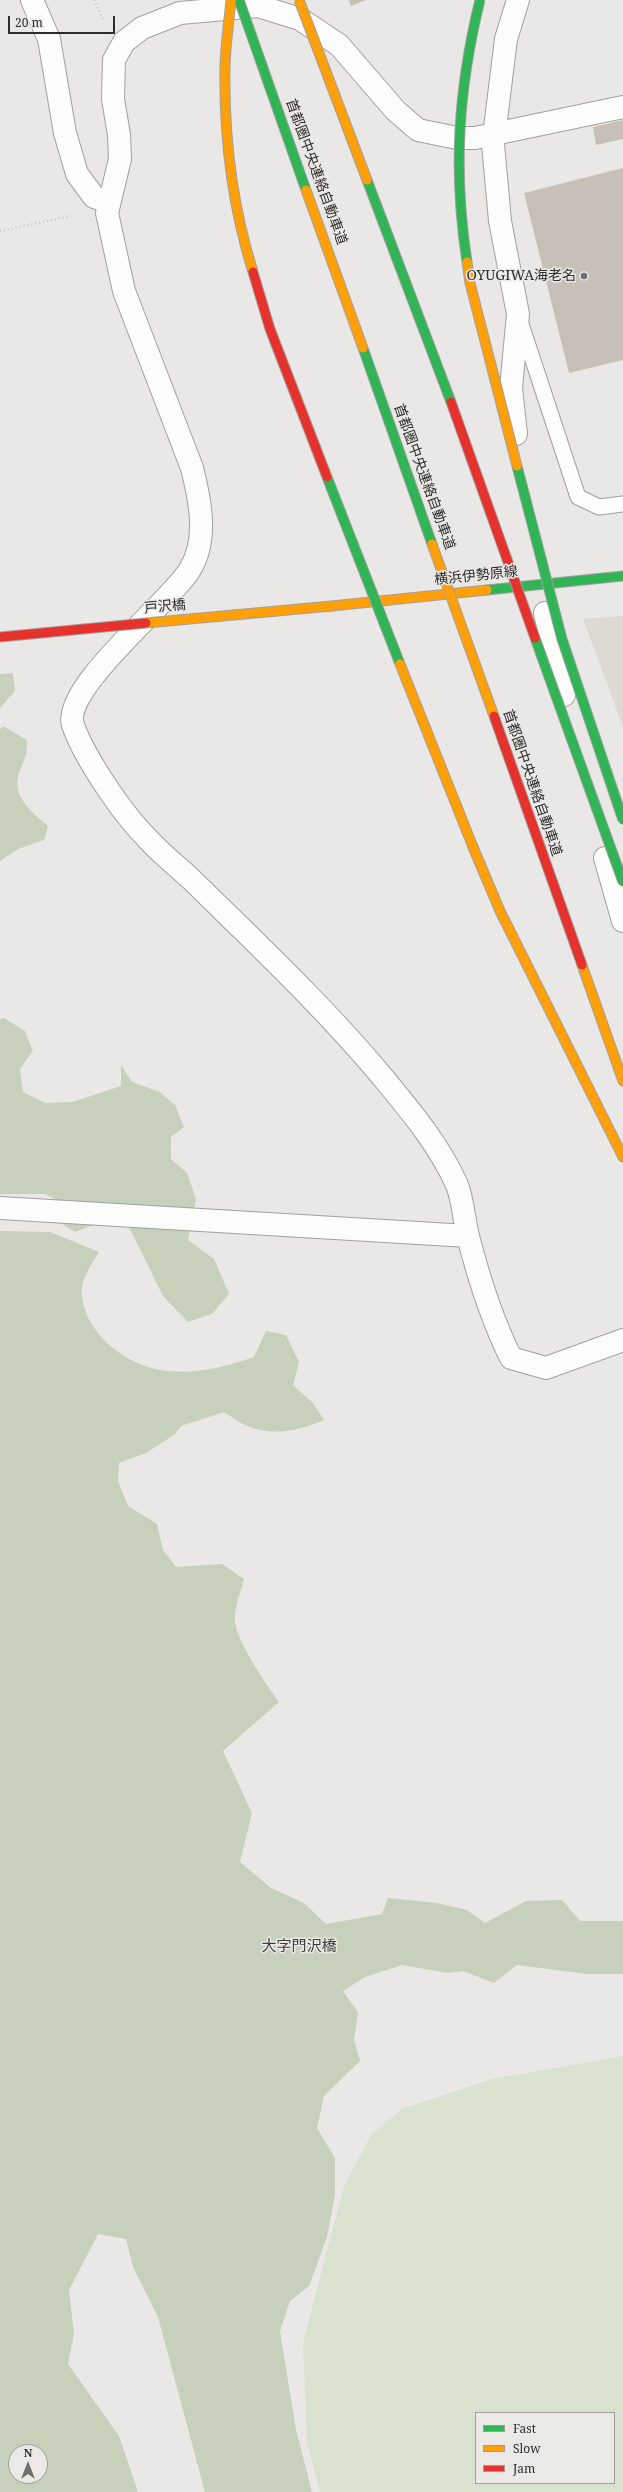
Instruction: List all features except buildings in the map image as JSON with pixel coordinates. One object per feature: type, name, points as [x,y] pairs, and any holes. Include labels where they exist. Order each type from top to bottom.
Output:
[{"type":"main road","points":[[231,0],[226,32],[223,93],[227,154],[237,215],[268,324],[500,911],[623,1157]]},
{"type":"main road","name":"首都圏中央連絡自動車道","points":[[239,0],[623,1081]]},
{"type":"main road","points":[[480,0],[468,41],[458,115],[456,170],[460,224],[470,284],[562,639],[623,820]]},
{"type":"main road","points":[[300,10],[448,395],[623,882]]},
{"type":"main road","name":"横浜伊勢原線","points":[[332,606],[623,576]]},
{"type":"main road","name":"戸沢橋","points":[[0,637],[332,606]]},
{"type":"street","points":[[32,0],[49,40],[65,133],[77,174],[94,197],[108,207]]},
{"type":"street","points":[[518,0],[506,39],[494,132],[500,221],[518,314],[511,388],[529,538],[589,805],[623,921]]},
{"type":"street","points":[[623,107],[494,132],[475,138],[457,138],[418,130],[396,111],[340,45],[300,10],[258,6],[180,13],[142,28],[124,42],[114,60],[113,99],[119,135],[120,158],[108,207],[124,291],[192,468],[198,495],[201,533],[190,571],[98,670],[77,698],[73,709],[72,722],[89,760],[133,823],[296,983],[365,1057],[407,1106],[437,1150],[457,1186],[482,1294],[495,1327],[511,1358],[546,1368],[623,1340]]},
{"type":"street","points":[[0,1208],[468,1236]]},
{"type":"lane","points":[[518,314],[578,497],[599,507],[623,504]]},
{"type":"path","points":[[0,231],[108,207]]},
{"type":"shaded area","points":[[623,616],[623,727],[583,619]]},
{"type":"green space","points":[[13,673],[15,691],[0,708],[0,674]]},
{"type":"green space","points":[[3,726],[27,740],[26,753],[17,781],[18,789],[24,803],[48,826],[44,840],[18,849],[0,861],[0,729]]},
{"type":"green space","points":[[4,1018],[25,1031],[33,1051],[20,1069],[23,1092],[45,1103],[73,1102],[121,1086],[121,1065],[132,1082],[160,1092],[175,1105],[184,1127],[171,1137],[171,1159],[187,1173],[196,1199],[188,1240],[214,1259],[229,1294],[212,1314],[188,1322],[163,1296],[127,1223],[109,1219],[75,1232],[56,1220],[58,1201],[45,1194],[0,1194],[0,1019]]},
{"type":"green space","points":[[0,1231],[50,1232],[99,1252],[84,1278],[82,1296],[85,1311],[101,1336],[112,1347],[124,1356],[138,1363],[153,1368],[178,1372],[211,1369],[254,1357],[266,1331],[286,1335],[299,1362],[293,1385],[313,1403],[324,1420],[295,1430],[275,1432],[255,1429],[245,1425],[224,1412],[181,1426],[174,1435],[146,1453],[119,1463],[118,1481],[128,1506],[157,1524],[163,1550],[176,1567],[222,1564],[244,1579],[236,1608],[236,1626],[239,1636],[252,1661],[279,1702],[223,1751],[252,1813],[240,1862],[271,1888],[304,1903],[326,1924],[382,1914],[388,1898],[437,1903],[467,1910],[485,1923],[526,1901],[562,1900],[580,1921],[623,1921],[623,1974],[587,1974],[517,1965],[494,1983],[463,1971],[448,1973],[402,1965],[365,1977],[343,1991],[358,2012],[354,2039],[360,2061],[324,2096],[317,2128],[335,2158],[335,2194],[327,2237],[309,2286],[290,2301],[280,2331],[296,2430],[312,2492],[205,2492],[158,2317],[133,2267],[126,2239],[98,2234],[69,2290],[74,2334],[68,2364],[119,2436],[138,2492],[0,2492]]},
{"type":"green space","points":[[623,2056],[623,2492],[320,2492],[307,2443],[303,2343],[344,2186],[371,2135],[402,2109],[488,2080]]},
{"type":"traffic: fast","points":[[239,0],[306,190]]},
{"type":"traffic: fast","points":[[467,262],[460,195],[460,130],[467,66],[480,0]]},
{"type":"traffic: fast","points":[[367,180],[451,402]]},
{"type":"traffic: fast","points":[[363,348],[432,544]]},
{"type":"traffic: fast","points":[[517,466],[562,639],[623,820]]},
{"type":"traffic: fast","points":[[327,477],[400,664]]},
{"type":"traffic: fast","points":[[487,590],[623,576]]},
{"type":"traffic: fast","points":[[535,638],[623,882]]},
{"type":"traffic: slow","points":[[231,0],[226,44],[225,70],[228,147],[235,198],[253,272]]},
{"type":"traffic: slow","points":[[299,0],[367,180]]},
{"type":"traffic: slow","points":[[306,190],[363,348]]},
{"type":"traffic: slow","points":[[467,262],[470,283],[517,466]]},
{"type":"traffic: slow","points":[[432,544],[494,716]]},
{"type":"traffic: slow","points":[[332,606],[487,590]]},
{"type":"traffic: slow","points":[[146,623],[332,606]]},
{"type":"traffic: slow","points":[[400,664],[473,847]]},
{"type":"traffic: slow","points":[[473,847],[500,911],[623,1157]]},
{"type":"traffic: slow","points":[[582,965],[623,1081]]},
{"type":"traffic: jam","points":[[253,272],[270,329],[327,477]]},
{"type":"traffic: jam","points":[[451,402],[535,638]]},
{"type":"traffic: jam","points":[[0,637],[146,623]]},
{"type":"traffic: jam","points":[[494,716],[582,965]]},
{"type":"place","name":"OYUGIWA海老名","points":[[584,276]]},
{"type":"district","name":"大字門沢橋","points":[[299,1947]]}]
